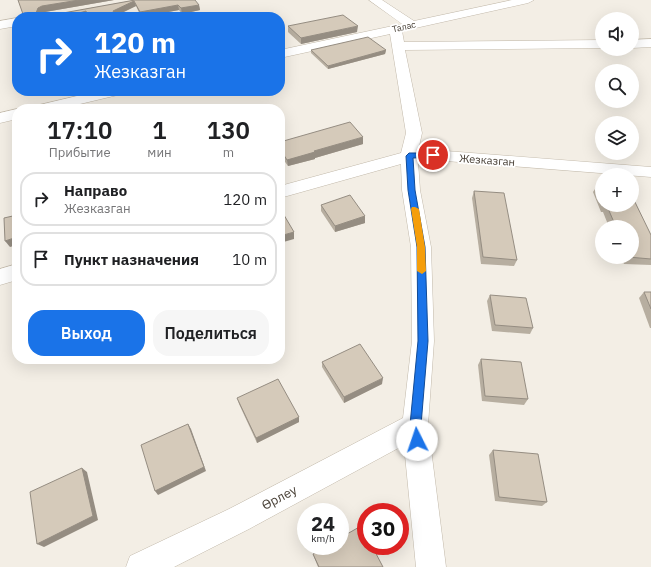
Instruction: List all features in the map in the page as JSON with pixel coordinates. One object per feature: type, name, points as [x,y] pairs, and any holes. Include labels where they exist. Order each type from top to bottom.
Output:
[{"type":"street","points":[[375,0],[411,25]]},
{"type":"street","name":"Талас","points":[[285,53],[528,0]]},
{"type":"street","points":[[0,25],[12,23]]},
{"type":"street","points":[[395,28],[414,133],[409,156],[411,190],[421,255],[423,341],[415,425],[431,567]]},
{"type":"street","points":[[639,44],[651,43]]},
{"type":"street","points":[[399,46],[595,44]]},
{"type":"street","points":[[61,104],[95,96]]},
{"type":"street","points":[[0,118],[12,115]]},
{"type":"street","name":"Жезказган","points":[[285,191],[409,156],[433,155],[650,173]]},
{"type":"street","points":[[0,277],[12,273]]},
{"type":"street","name":"Өрлеу","points":[[141,567],[238,519],[415,425]]},
{"type":"building","points":[[18,0],[79,0],[42,6],[38,8],[36,12],[22,12]]},
{"type":"building","points":[[135,0],[195,0],[199,5],[181,8],[178,5],[140,12],[134,1],[114,12],[69,12]]},
{"type":"building","points":[[343,15],[358,26],[301,38],[288,26]]},
{"type":"building","points":[[368,37],[386,50],[328,66],[311,50]]},
{"type":"building","points":[[350,122],[363,137],[287,160],[285,157],[285,141]]},
{"type":"building","points":[[474,191],[504,193],[517,260],[483,257]]},
{"type":"building","points":[[350,195],[365,216],[335,226],[321,205]]},
{"type":"building","points":[[639,210],[651,235],[651,259],[639,258],[639,220],[613,220],[610,212],[639,212]]},
{"type":"building","points":[[12,216],[12,239],[5,241],[4,218]]},
{"type":"building","points":[[285,217],[294,232],[285,235]]},
{"type":"building","points":[[644,292],[651,292],[651,309]]},
{"type":"building","points":[[490,295],[526,298],[533,328],[495,325]]},
{"type":"building","points":[[360,344],[383,378],[344,397],[322,362]]},
{"type":"building","points":[[481,359],[521,362],[528,399],[485,396]]},
{"type":"building","points":[[278,379],[299,417],[256,438],[237,398]]},
{"type":"building","points":[[188,424],[204,467],[155,491],[141,445]]},
{"type":"building","points":[[493,450],[538,454],[547,502],[499,497]]},
{"type":"building","points":[[82,468],[93,516],[37,544],[30,492]]},
{"type":"building","points":[[357,528],[357,555],[377,555],[383,567],[319,567],[313,555],[349,555],[349,533]]},
{"type":"slow traffic","points":[[415,209],[421,247],[422,271]]},
{"type":"route","points":[[417,440],[415,425],[423,341],[421,247],[411,190],[409,156],[433,155]]}]
